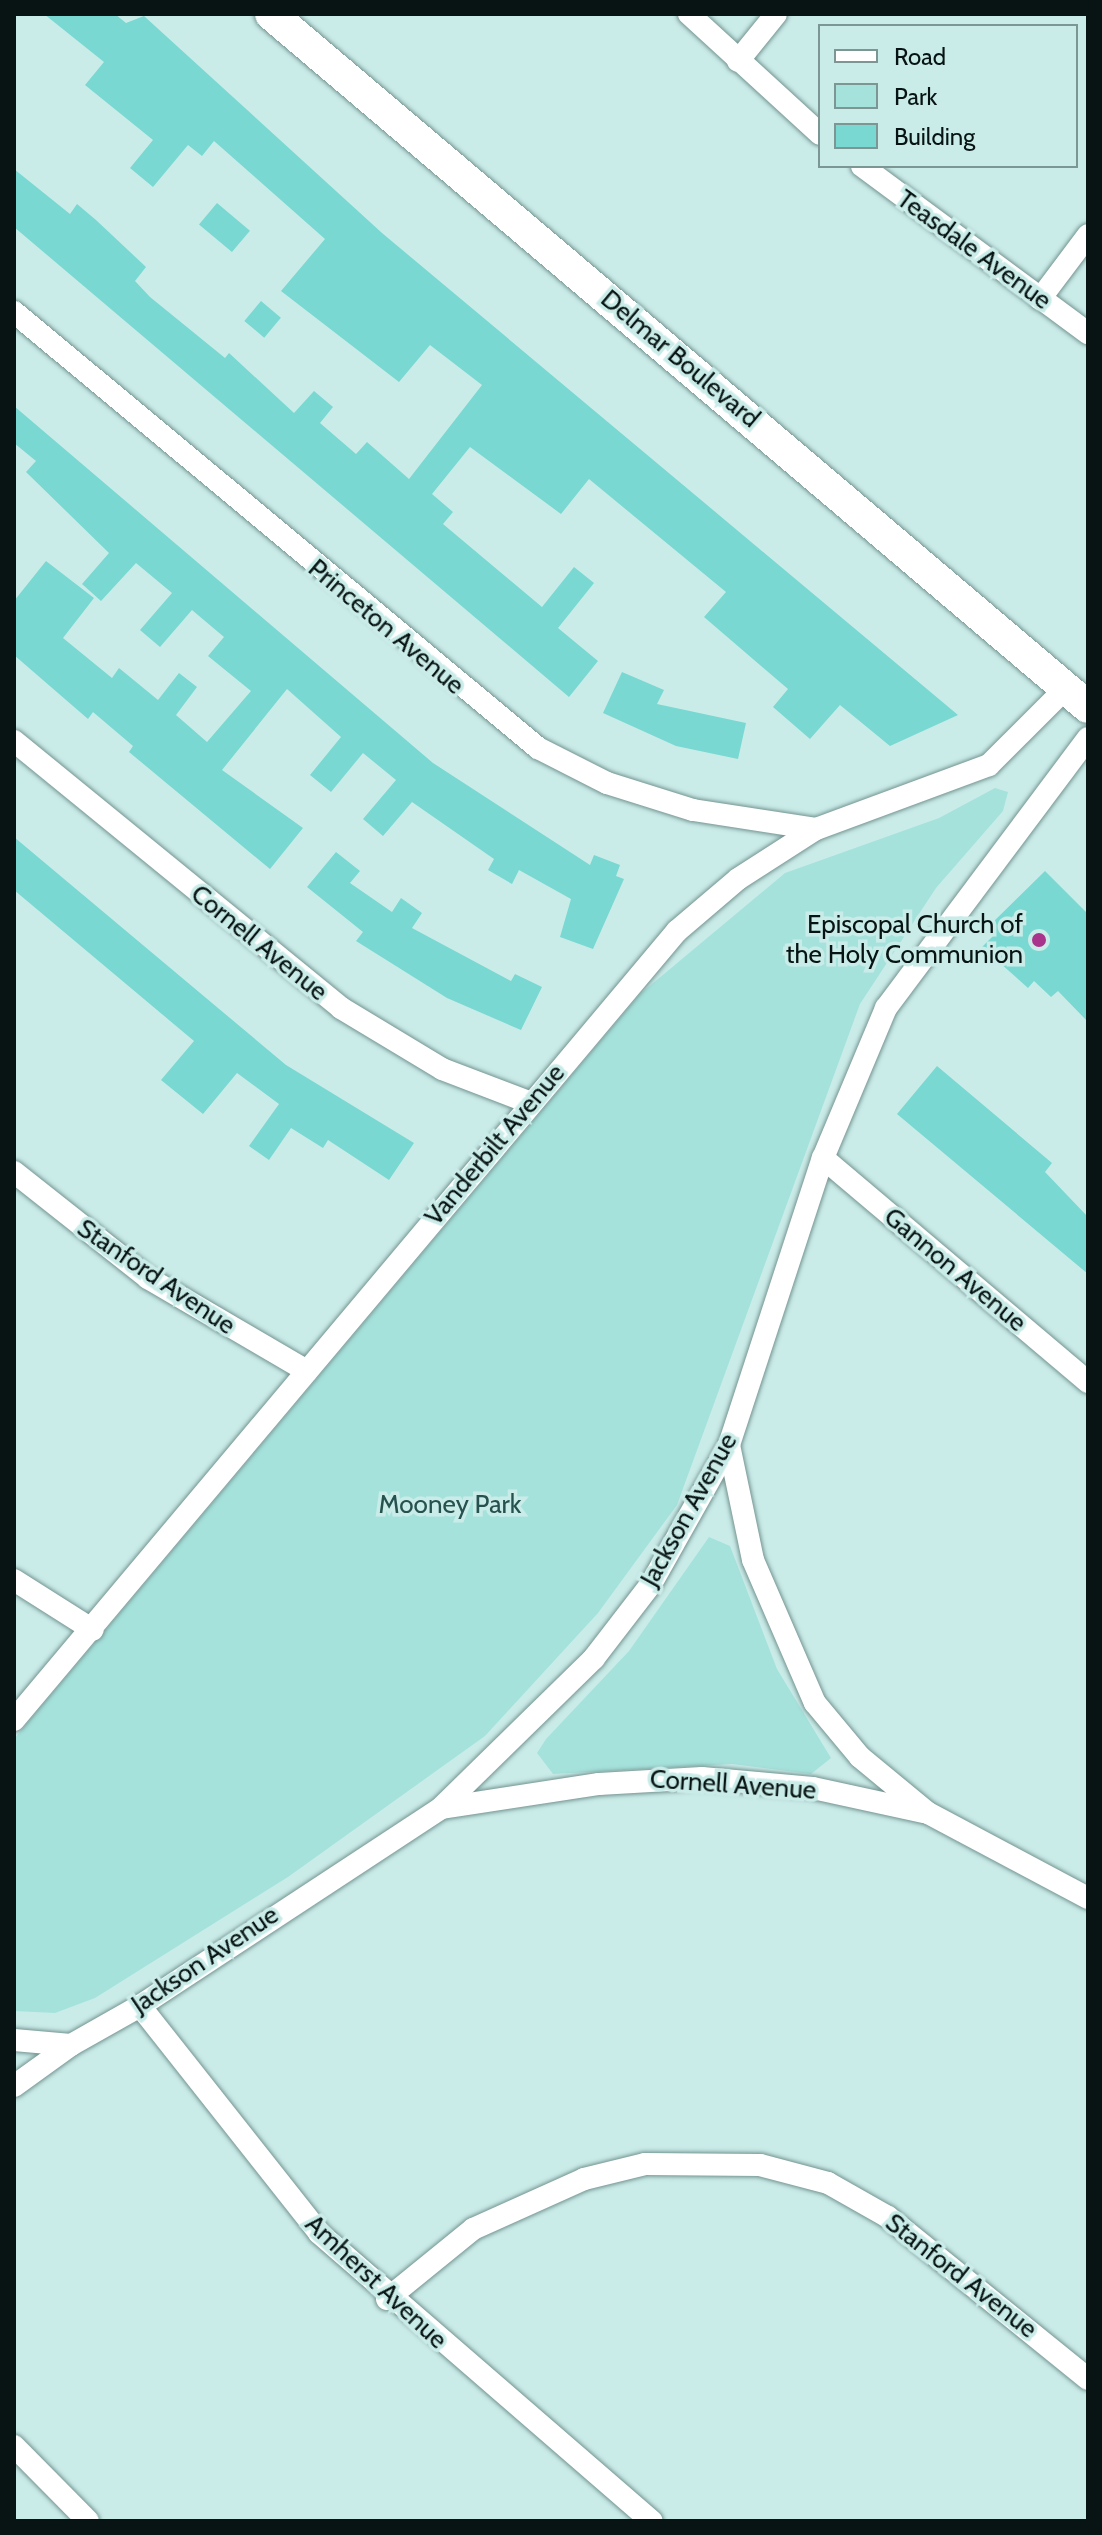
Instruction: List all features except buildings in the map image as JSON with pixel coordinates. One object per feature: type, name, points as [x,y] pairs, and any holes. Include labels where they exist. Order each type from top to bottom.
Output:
[{"type":"main road","name":"Delmar Boulevard","points":[[271,14],[1077,697]]},
{"type":"street","points":[[689,14],[818,132]]},
{"type":"street","points":[[738,61],[776,14]]},
{"type":"street","name":"Teasdale Avenue","points":[[865,168],[1088,333]]},
{"type":"street","points":[[1040,299],[1088,235]]},
{"type":"street","name":"Princeton Avenue","points":[[14,312],[486,712],[538,748],[607,783],[693,810],[816,829]]},
{"type":"street","name":"Vanderbilt Avenue","points":[[14,1720],[93,1630],[677,931],[738,879],[816,829],[989,765],[1077,697]]},
{"type":"street","name":"Jackson Avenue","points":[[14,2086],[71,2045],[140,2006],[441,1808],[594,1658],[651,1584],[729,1445],[823,1158],[886,1008],[1088,738]]},
{"type":"street","name":"Cornell Avenue","points":[[14,741],[341,1008],[442,1069],[531,1103]]},
{"type":"street","name":"Gannon Avenue","points":[[823,1158],[1088,1382]]},
{"type":"street","name":"Stanford Avenue","points":[[14,1172],[148,1278],[307,1371]]},
{"type":"street","name":"Cornell Avenue","points":[[729,1445],[753,1560],[815,1703],[860,1757],[928,1813],[1088,1898]]},
{"type":"street","points":[[14,1580],[93,1630]]},
{"type":"street","name":"Cornell Avenue","points":[[441,1808],[599,1784],[702,1778],[813,1788],[928,1813]]},
{"type":"street","name":"Amherst Avenue","points":[[140,2006],[253,2157],[387,2299],[651,2521]]},
{"type":"street","points":[[14,2040],[71,2045]]},
{"type":"street","name":"Stanford Avenue","points":[[387,2299],[473,2229],[584,2179],[645,2164],[760,2165],[828,2183],[888,2217],[1088,2379]]},
{"type":"street","points":[[14,2446],[88,2521]]},
{"type":"green space","name":"Mooney Park","points":[[995,788],[1008,792],[1003,811],[936,888],[860,1004],[677,1505],[598,1613],[485,1736],[288,1877],[95,1998],[55,2013],[14,2011],[14,1739],[640,994],[785,873],[939,818]]},
{"type":"green space","points":[[709,1537],[730,1546],[777,1669],[831,1758],[811,1774],[732,1764],[553,1774],[537,1753],[546,1739],[629,1651]]},
{"type":"place","name":"Episcopal Church of the Holy Communion","points":[[1039,940]]}]
